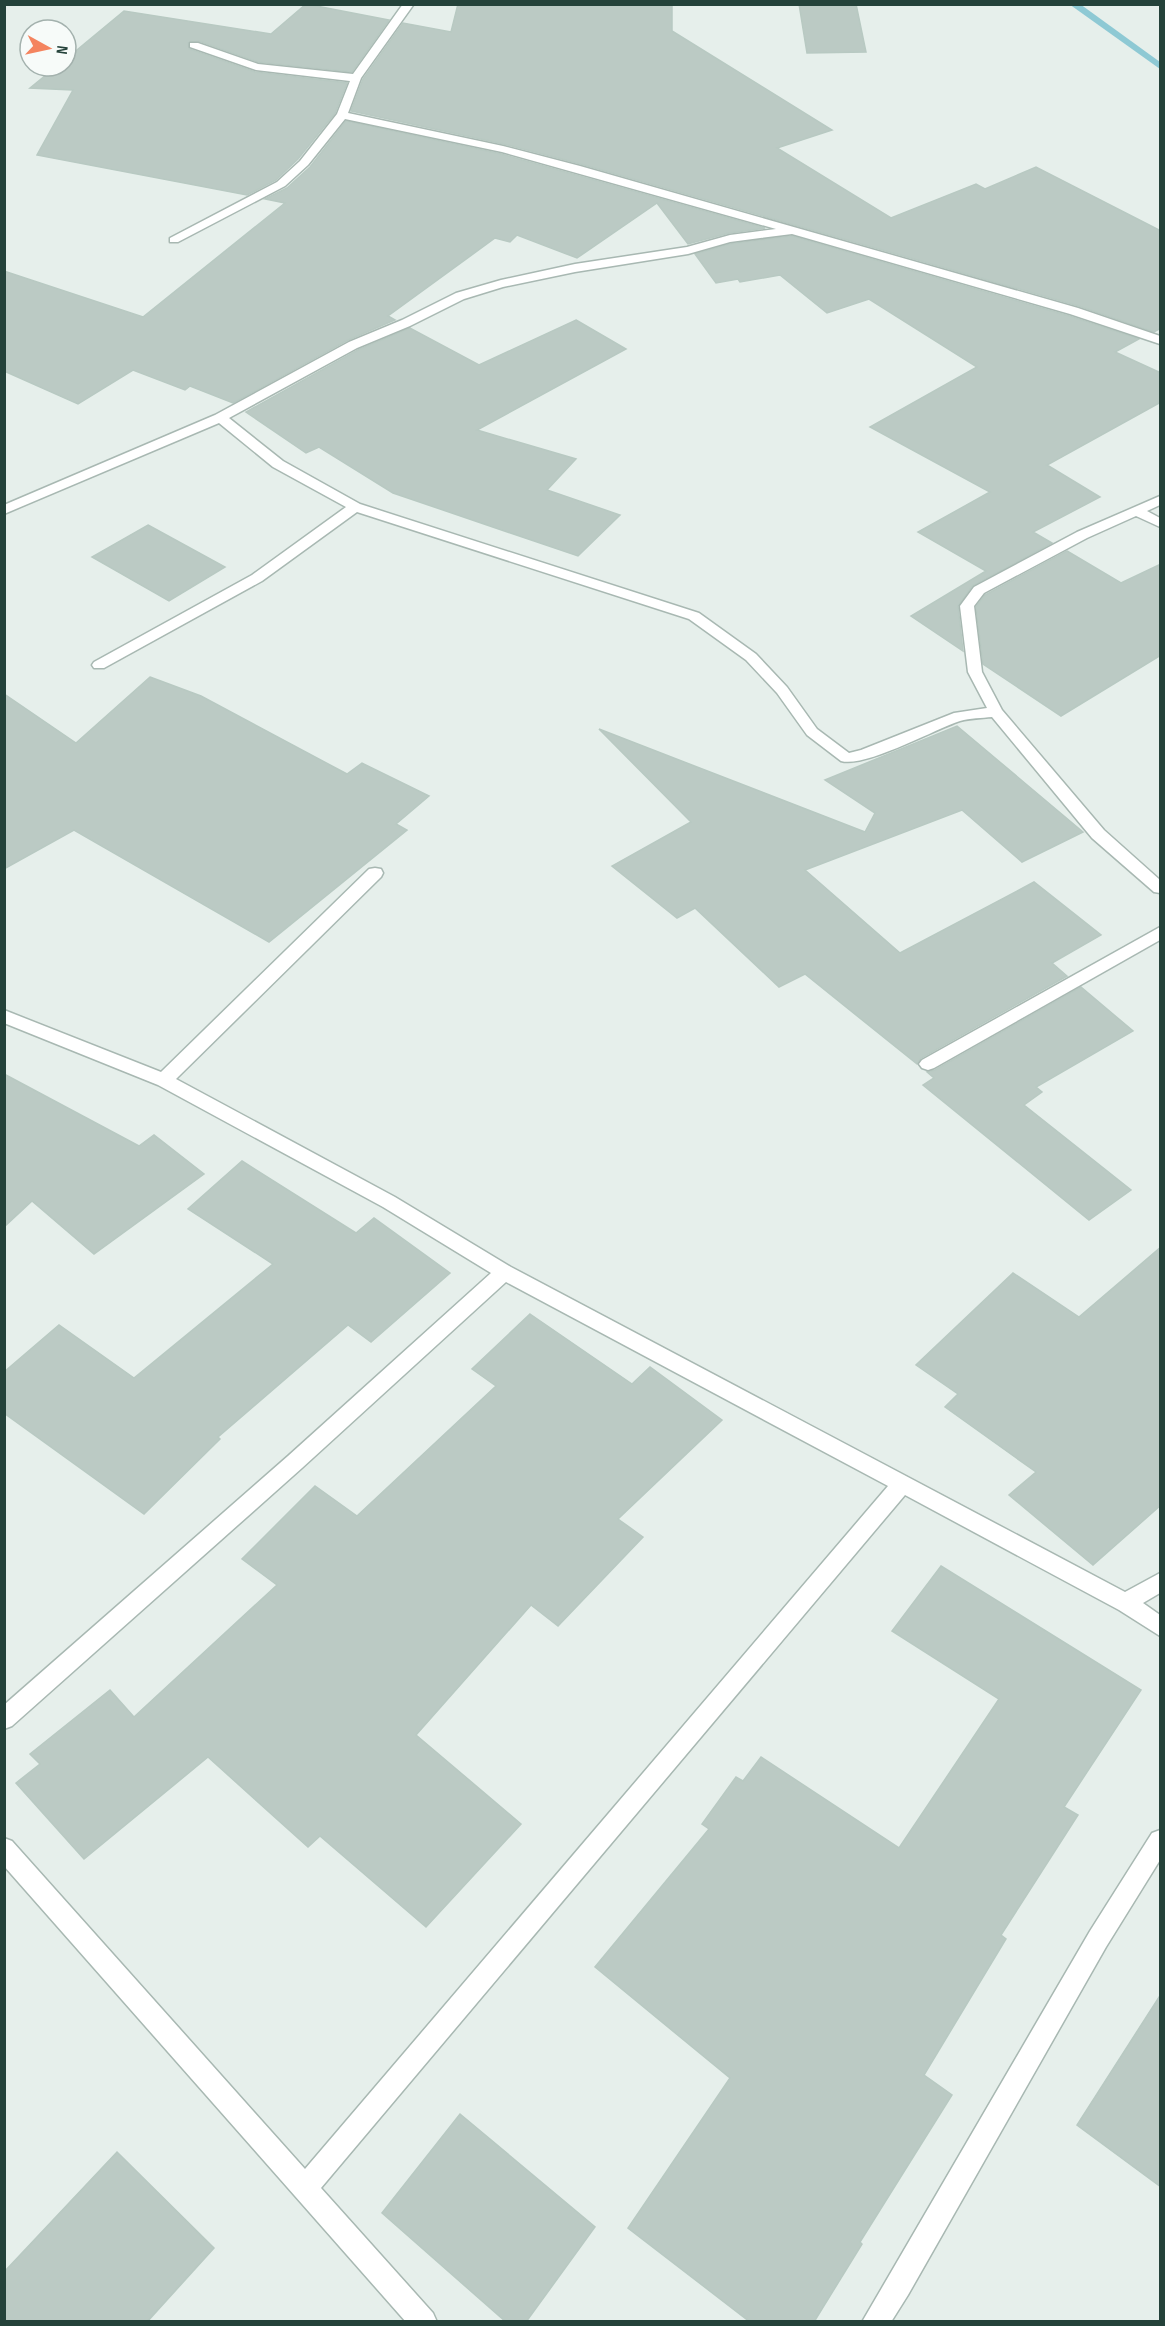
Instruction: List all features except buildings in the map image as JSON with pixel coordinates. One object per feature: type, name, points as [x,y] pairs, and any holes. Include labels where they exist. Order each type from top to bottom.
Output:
[{"type":"street","points":[[174,240],[280,184],[304,163],[342,115],[356,78],[410,4]]},
{"type":"street","points":[[194,45],[236,62],[256,67],[356,78]]},
{"type":"street","points":[[342,115],[503,149],[1074,310],[1161,340]]},
{"type":"street","points":[[4,510],[220,418],[353,345],[406,323],[460,296],[501,284],[575,268],[688,250],[730,239],[796,230]]},
{"type":"street","points":[[220,418],[278,464],[356,507],[694,616],[751,657],[782,690],[812,732],[846,758],[865,754],[959,716],[996,712]]},
{"type":"street","points":[[1161,500],[1139,512],[1082,535],[979,590],[967,606],[975,672],[996,712],[1098,834],[1161,888]]},
{"type":"street","points":[[99,665],[256,578],[356,507]]},
{"type":"street","points":[[1139,512],[1161,523]]},
{"type":"street","points":[[164,1080],[375,873]]},
{"type":"street","points":[[928,1064],[1161,933]]},
{"type":"street","points":[[4,1016],[164,1080],[389,1202],[504,1272],[1126,1603],[1161,1627]]},
{"type":"street","points":[[4,1719],[295,1462],[504,1272]]},
{"type":"street","points":[[305,2188],[903,1483]]},
{"type":"street","points":[[1126,1603],[1161,1582]]},
{"type":"street","points":[[875,2322],[899,2286],[1098,1940],[1161,1841]]},
{"type":"street","points":[[4,1849],[424,2322]]},
{"type":"waterway","points":[[1073,4],[1160,66]]}]
